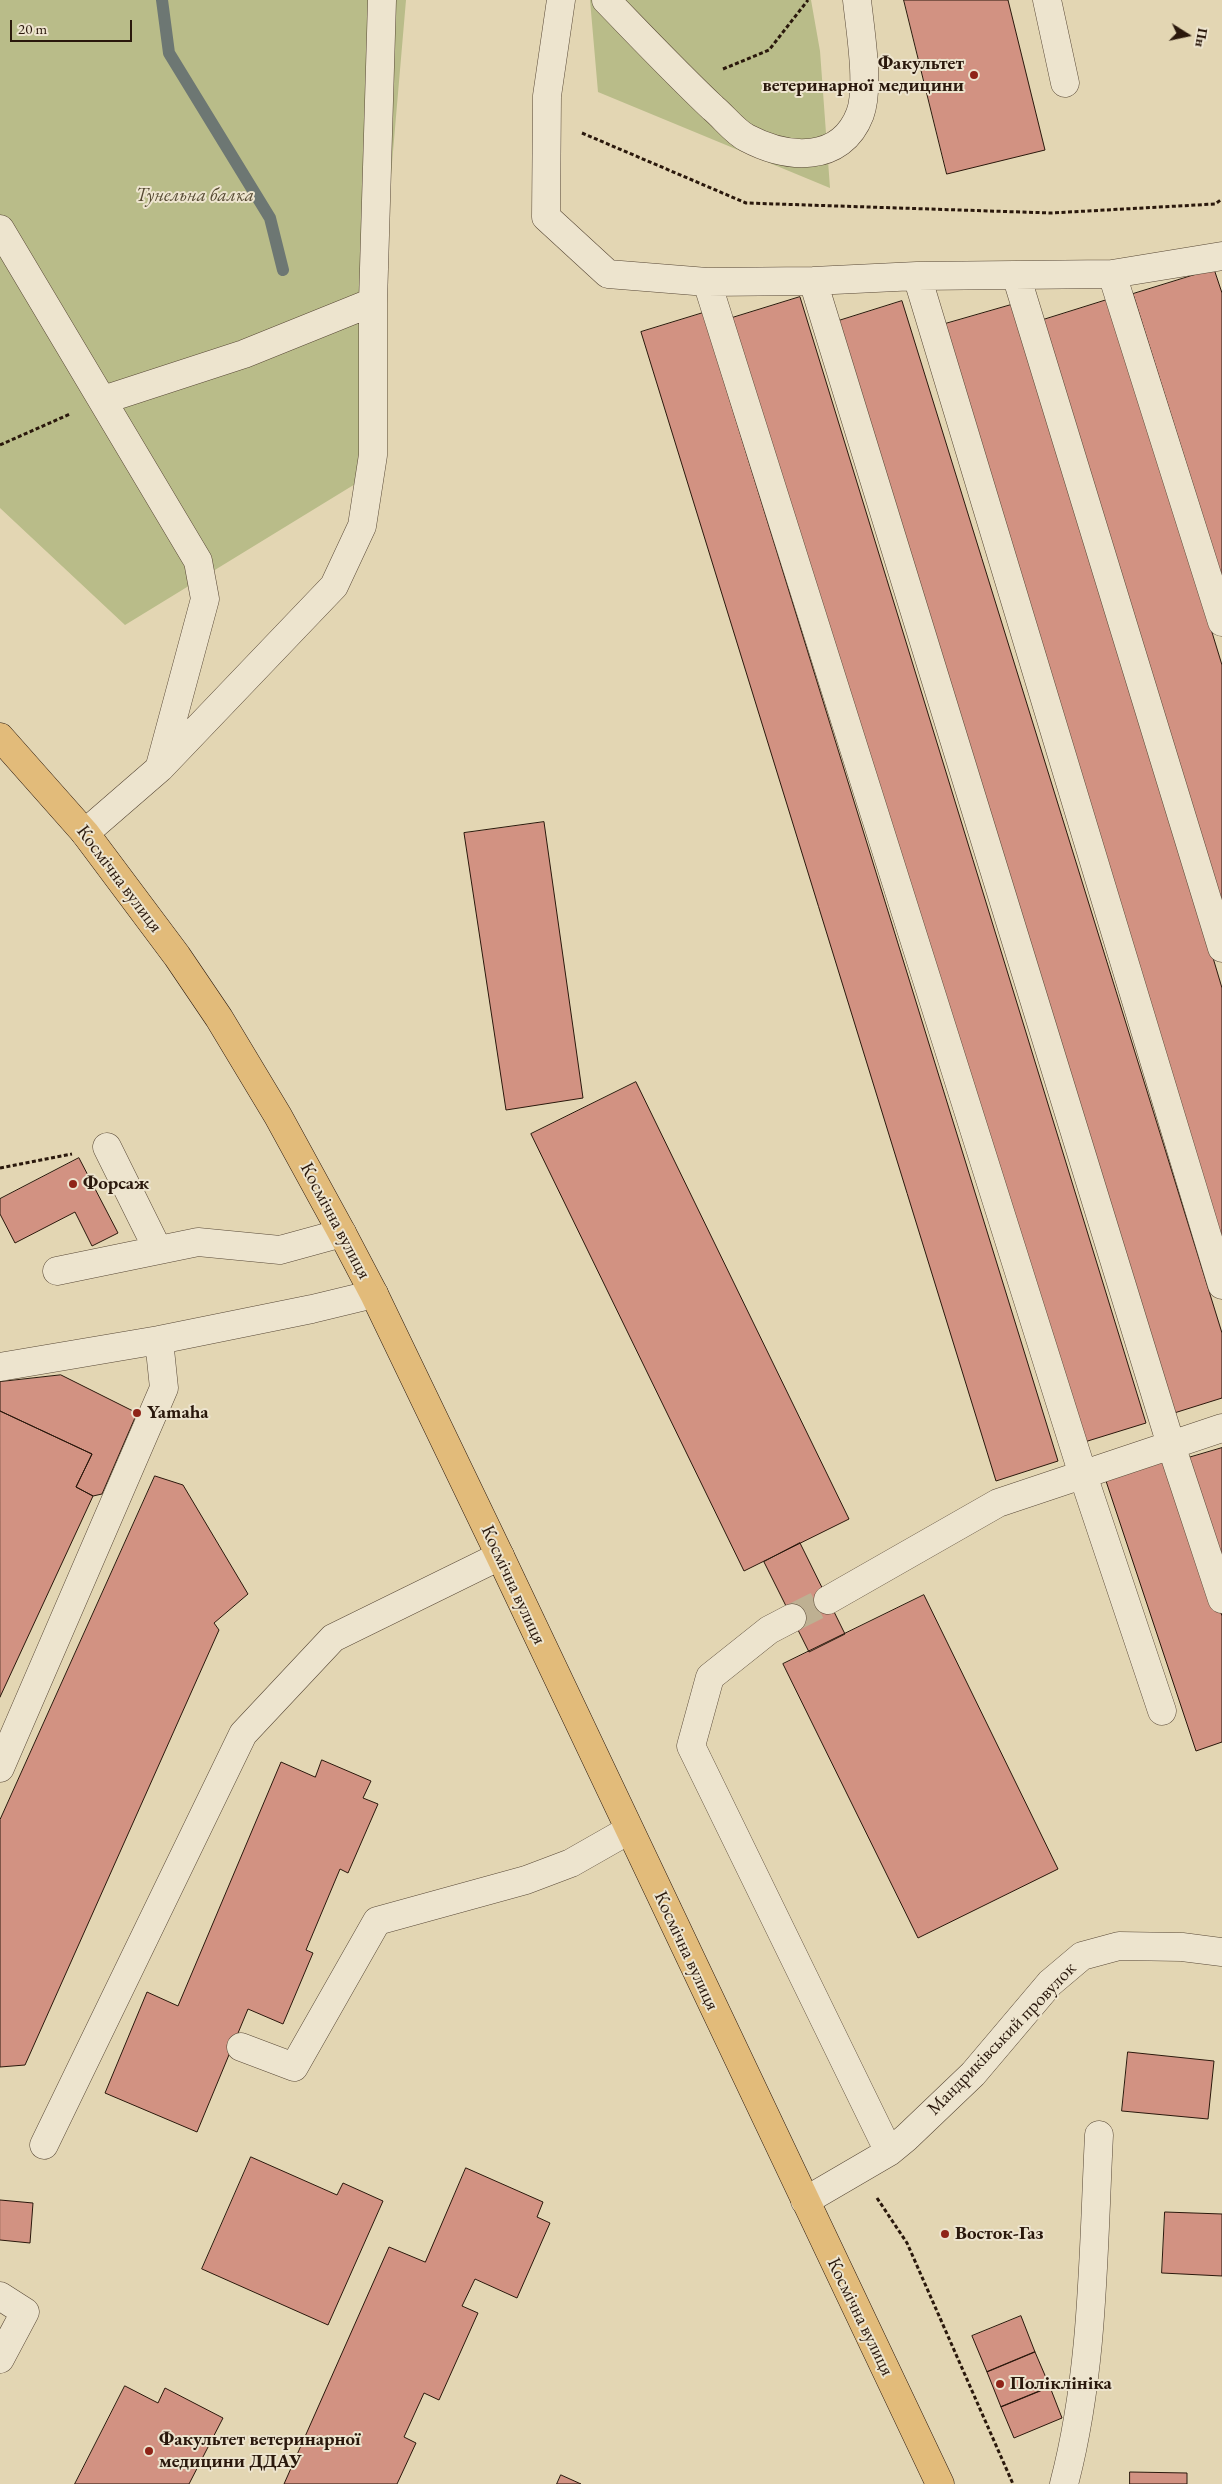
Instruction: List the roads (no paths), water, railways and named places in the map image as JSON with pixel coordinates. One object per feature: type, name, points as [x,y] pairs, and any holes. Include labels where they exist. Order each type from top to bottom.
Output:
[{"type":"main road","name":"Космічна вулиця","points":[[0,737],[85,833],[177,956],[219,1018],[278,1116],[342,1233],[374,1294],[500,1556],[940,2484]]},
{"type":"street","points":[[85,833],[160,768],[334,586],[362,526],[373,455],[373,302],[382,0]]},
{"type":"street","points":[[561,0],[547,96],[546,217],[608,274],[707,282],[813,281],[916,276],[1112,274],[1222,256]]},
{"type":"street","points":[[606,0],[688,84],[746,138],[786,154],[819,153],[848,135],[860,113],[863,83],[857,0]]},
{"type":"street","points":[[1047,0],[1065,83]]},
{"type":"street","points":[[0,229],[198,561],[205,600],[160,768]]},
{"type":"street","points":[[1112,274],[1222,622]]},
{"type":"street","points":[[1016,275],[1222,948]]},
{"type":"street","points":[[916,276],[1222,1285]]},
{"type":"street","points":[[813,281],[1172,1445],[1222,1599]]},
{"type":"street","points":[[707,282],[1083,1475],[1162,1711]]},
{"type":"street","points":[[103,400],[244,354],[373,302]]},
{"type":"street","points":[[107,1147],[158,1250]]},
{"type":"street","points":[[57,1271],[198,1242],[280,1250],[342,1233]]},
{"type":"street","points":[[0,1367],[159,1340],[312,1309],[374,1294]]},
{"type":"street","points":[[0,1768],[164,1388],[159,1340]]},
{"type":"street","points":[[828,1600],[998,1503],[1222,1428]]},
{"type":"street","points":[[44,2145],[243,1734],[334,1638],[500,1556]]},
{"type":"street","points":[[792,1618],[769,1630],[710,1676],[691,1746],[889,2152]]},
{"type":"street","points":[[241,2047],[294,2068],[377,1921],[526,1880],[571,1863],[629,1830]]},
{"type":"street","name":"Мандриківський провулок","points":[[805,2201],[889,2152],[906,2138],[973,2074],[1050,1983],[1082,1956],[1119,1946],[1182,1947],[1222,1952]]},
{"type":"street","points":[[1064,2484],[1081,2407],[1090,2333],[1099,2135]]},
{"type":"street","points":[[0,2296],[24,2312],[0,2359]]},
{"type":"waterway","points":[[162,0],[169,53],[270,218],[283,270]]},
{"type":"tunnel","points":[[792,1618],[828,1600]]},
{"type":"place","name":"Факультет ветеринарної медицини","points":[[974,75]]},
{"type":"place","name":"Форсаж","points":[[73,1184]]},
{"type":"place","name":"Yamaha","points":[[137,1413]]},
{"type":"place","name":"Восток-Газ","points":[[945,2234]]},
{"type":"place","name":"Поліклініка","points":[[1000,2384]]},
{"type":"place","name":"Факультет ветеринарної медицини ДДАУ","points":[[149,2451]]},
{"type":"park label","name":"Тунельна балка","points":[[195,196]]}]
